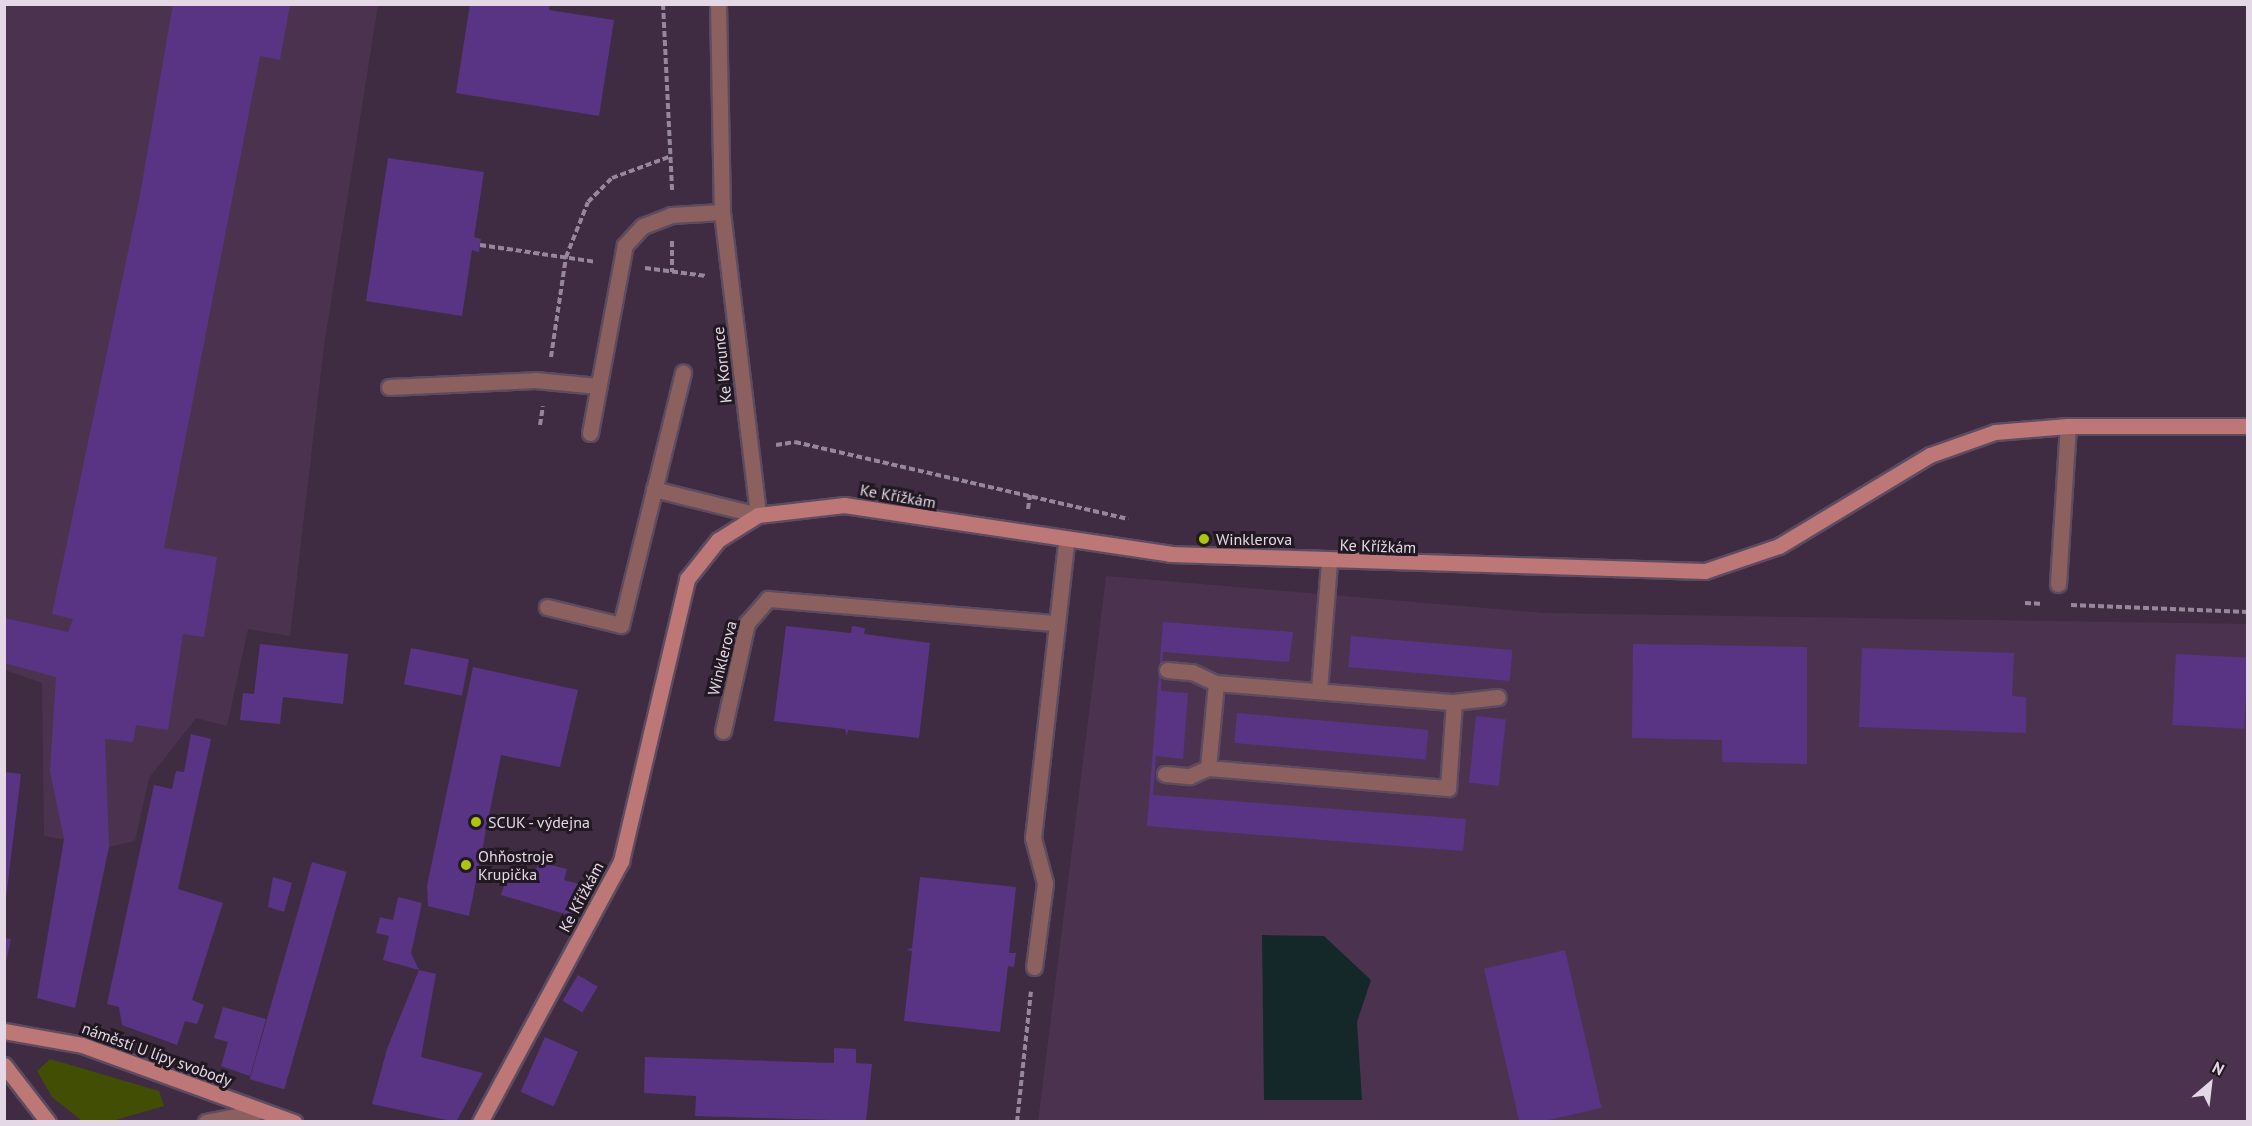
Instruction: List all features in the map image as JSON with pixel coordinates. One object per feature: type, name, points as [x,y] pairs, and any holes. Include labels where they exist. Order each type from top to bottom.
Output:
[{"type":"street","name":"Ke Korunce","points":[[718,4],[722,212],[749,449],[759,515]]},
{"type":"street","points":[[590,433],[625,245],[643,226],[671,215],[722,212]]},
{"type":"street","points":[[547,607],[621,625],[683,372]]},
{"type":"street","points":[[389,387],[547,381],[598,386]]},
{"type":"street","points":[[2058,584],[2068,426]]},
{"type":"street","name":"Ke Křížkám","points":[[482,1119],[621,861],[687,579],[718,540],[759,515],[844,505],[1066,542],[1329,563],[1705,571],[1779,546],[1930,454],[1995,432],[2068,426],[2247,426]]},
{"type":"street","points":[[654,489],[759,515]]},
{"type":"street","points":[[1034,967],[1045,883],[1033,838],[1054,623],[1066,542]]},
{"type":"street","points":[[1319,690],[1329,563]]},
{"type":"street","name":"Winklerova","points":[[723,732],[747,622],[768,599],[1054,623]]},
{"type":"street","points":[[1167,670],[1192,672],[1216,683],[1454,702],[1498,697]]},
{"type":"street","points":[[1208,768],[1216,683]]},
{"type":"street","points":[[1165,774],[1190,776],[1208,768],[1448,788],[1454,702]]},
{"type":"street","name":"náměstí U lípy svobody","points":[[4,1031],[82,1045],[294,1122]]},
{"type":"street","points":[[4,1065],[48,1122]]},
{"type":"street","points":[[206,1122],[261,1110]]},
{"type":"path","points":[[663,4],[670,156],[672,272]]},
{"type":"path","points":[[540,425],[566,257],[588,202],[612,178],[670,156]]},
{"type":"path","points":[[480,245],[710,277],[713,288]]},
{"type":"path","points":[[749,449],[795,442],[1132,520]]},
{"type":"path","points":[[2058,605],[2247,612]]},
{"type":"path","points":[[1017,1122],[1034,967]]},
{"type":"shaded area","points":[[5,5],[378,5],[324,346],[290,636],[248,629],[227,726],[196,718],[149,778],[135,841],[109,847],[44,836],[42,683],[5,670]]},
{"type":"shaded area","points":[[1106,576],[1544,613],[2247,624],[2247,1121],[1038,1122]]},
{"type":"shaded area","points":[[1262,935],[1324,936],[1371,980],[1357,1022],[1362,1100],[1264,1100]]},
{"type":"green space","points":[[50,1059],[159,1091],[164,1106],[112,1121],[82,1121],[52,1097],[37,1071]]},
{"type":"building","points":[[173,4],[290,4],[280,60],[260,56],[164,548],[217,557],[204,637],[183,634],[168,730],[136,725],[133,742],[105,739],[109,847],[75,1008],[37,998],[64,839],[50,771],[56,677],[4,663],[4,618],[68,632],[73,619],[52,614],[140,195]]},
{"type":"building","points":[[470,4],[550,4],[549,10],[614,20],[599,116],[456,93]]},
{"type":"building","points":[[388,158],[484,172],[474,237],[481,239],[479,252],[472,250],[462,316],[366,301]]},
{"type":"building","points":[[1163,622],[1293,632],[1289,662],[1163,652],[1161,691],[1188,693],[1183,759],[1156,756],[1153,795],[1466,819],[1463,851],[1147,826]]},
{"type":"building","points":[[786,626],[851,633],[852,626],[865,628],[864,634],[930,643],[919,738],[848,730],[847,736],[845,729],[774,721]]},
{"type":"building","points":[[1351,636],[1512,650],[1510,681],[1348,667]]},
{"type":"building","points":[[260,644],[348,654],[343,704],[283,697],[280,724],[240,720],[243,693],[254,694]]},
{"type":"building","points":[[1633,644],[1807,647],[1807,764],[1722,762],[1722,740],[1632,738]]},
{"type":"building","points":[[411,648],[469,659],[462,696],[404,684]]},
{"type":"building","points":[[1862,648],[2014,653],[2012,696],[2026,697],[2026,733],[1859,727]]},
{"type":"building","points":[[2176,654],[2248,658],[2244,729],[2172,725]]},
{"type":"building","points":[[473,667],[578,690],[560,767],[501,755],[469,916],[428,906],[427,886]]},
{"type":"building","points":[[1237,713],[1428,730],[1426,760],[1234,743]]},
{"type":"building","points":[[1476,716],[1506,719],[1499,786],[1469,783]]},
{"type":"building","points":[[191,734],[211,739],[178,889],[223,903],[192,1000],[204,1005],[197,1024],[185,1021],[177,1045],[122,1025],[119,1007],[107,1004],[154,785],[172,789],[176,771],[184,772]]},
{"type":"building","points":[[4,772],[21,774],[6,898],[4,898]]},
{"type":"building","points":[[312,862],[347,872],[284,1089],[250,1079]]},
{"type":"building","points":[[538,862],[567,869],[564,880],[587,886],[572,916],[501,895],[510,866],[536,872]]},
{"type":"building","points":[[273,877],[292,883],[284,912],[268,907]]},
{"type":"building","points":[[920,877],[1016,887],[1009,953],[1016,953],[1014,967],[1008,966],[1000,1032],[904,1021],[912,951],[906,950],[912,948]]},
{"type":"building","points":[[398,897],[422,903],[411,953],[419,970],[383,960],[389,936],[376,933],[380,917],[393,920]]},
{"type":"building","points":[[4,938],[11,939],[5,966],[4,966]]},
{"type":"building","points":[[1565,950],[1601,1108],[1540,1122],[1520,1122],[1484,969]]},
{"type":"building","points":[[419,970],[436,974],[421,1057],[483,1073],[456,1122],[372,1104],[387,1049]]},
{"type":"building","points":[[578,975],[598,987],[582,1013],[563,1001]]},
{"type":"building","points":[[223,1007],[266,1019],[250,1076],[221,1066],[228,1042],[214,1038]]},
{"type":"building","points":[[545,1037],[578,1052],[553,1106],[521,1092]]},
{"type":"building","points":[[834,1048],[856,1049],[856,1063],[872,1064],[866,1121],[695,1116],[696,1096],[644,1093],[645,1057],[834,1063]]},
{"type":"place","name":"Winklerova","points":[[1204,539]]},
{"type":"place","name":"SCUK - výdejna","points":[[476,822]]},
{"type":"place","name":"Ohňostroje Krupička","points":[[466,865]]}]
